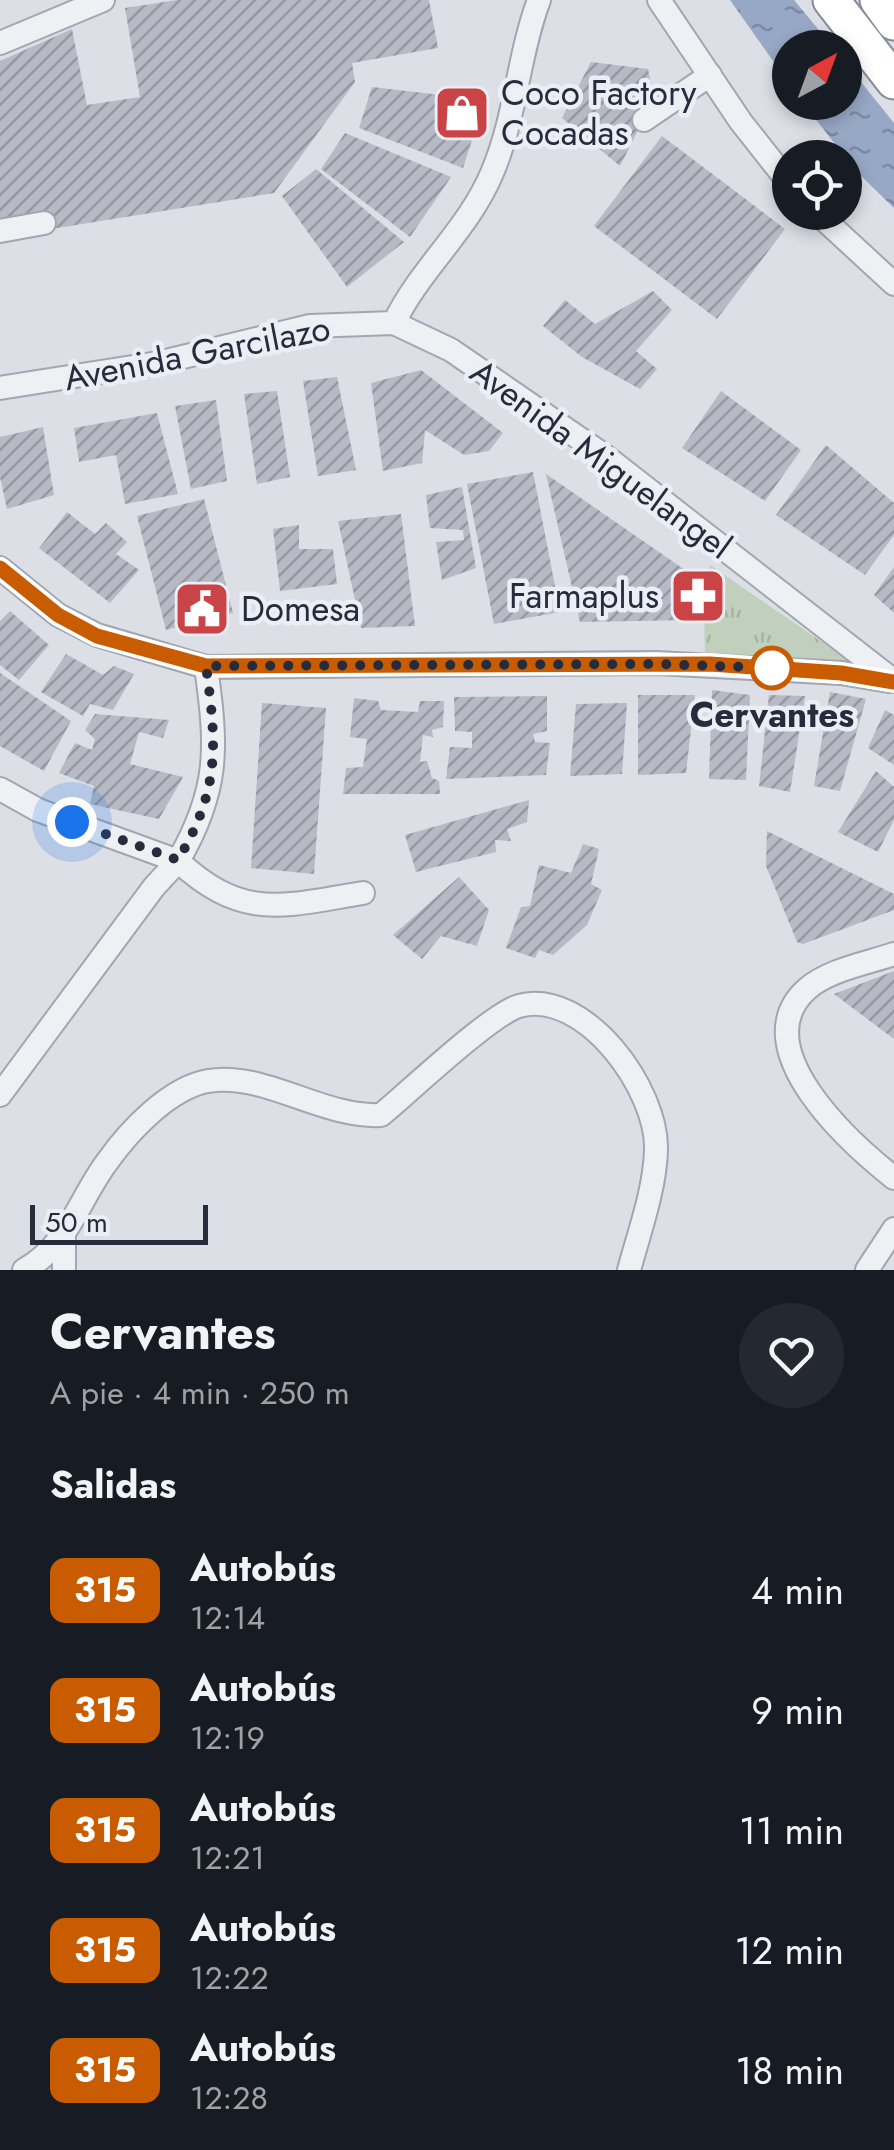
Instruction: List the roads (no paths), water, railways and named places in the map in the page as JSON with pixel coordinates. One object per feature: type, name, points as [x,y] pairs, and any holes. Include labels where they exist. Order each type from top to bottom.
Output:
[{"type":"highway","points":[[830,0],[894,82]]},
{"type":"highway","points":[[878,0],[894,22]]},
{"type":"street","points":[[0,43],[102,0]]},
{"type":"street","points":[[394,323],[455,239],[492,173],[510,122],[539,0]]},
{"type":"street","points":[[659,0],[772,159]]},
{"type":"street","points":[[644,120],[710,75]]},
{"type":"street","points":[[0,231],[44,223]]},
{"type":"street","points":[[836,230],[894,284]]},
{"type":"street","name":"Avenida Garcilazo","points":[[0,388],[158,363],[310,326],[394,323]]},
{"type":"street","name":"Avenida Miguelangel","points":[[394,323],[451,350],[605,456],[894,682]]},
{"type":"street","points":[[0,568],[58,615],[97,636],[206,666],[721,665],[841,673],[894,682]]},
{"type":"street","points":[[0,1094],[178,860],[205,806],[214,774],[216,738],[206,666]]},
{"type":"street","points":[[0,788],[38,810],[178,860],[209,890],[249,904],[363,893]]},
{"type":"street","points":[[894,954],[808,988],[789,1021],[791,1051],[808,1094],[863,1153],[894,1178]]},
{"type":"street","points":[[24,1270],[45,1258],[64,1238],[107,1162],[152,1114],[182,1090],[208,1081],[241,1081],[354,1116],[381,1115],[514,1007],[545,1002],[577,1016],[624,1061],[650,1108],[656,1150],[629,1270]]},
{"type":"street","points":[[867,1270],[894,1229]]},
{"type":"street","points":[[64,1238],[64,1270]]},
{"type":"water","points":[[730,0],[794,0],[819,30],[772,30],[772,60]]},
{"type":"water","points":[[862,83],[894,123],[894,208],[862,177],[862,140],[832,140],[816,120],[862,120]]},
{"type":"place","name":"Coco Factory Cocadas","points":[[462,113]]},
{"type":"place","name":"Farmaplus","points":[[698,596]]},
{"type":"place","name":"Domesa","points":[[202,609]]},
{"type":"place","name":"Cervantes","points":[[772,668]]}]
